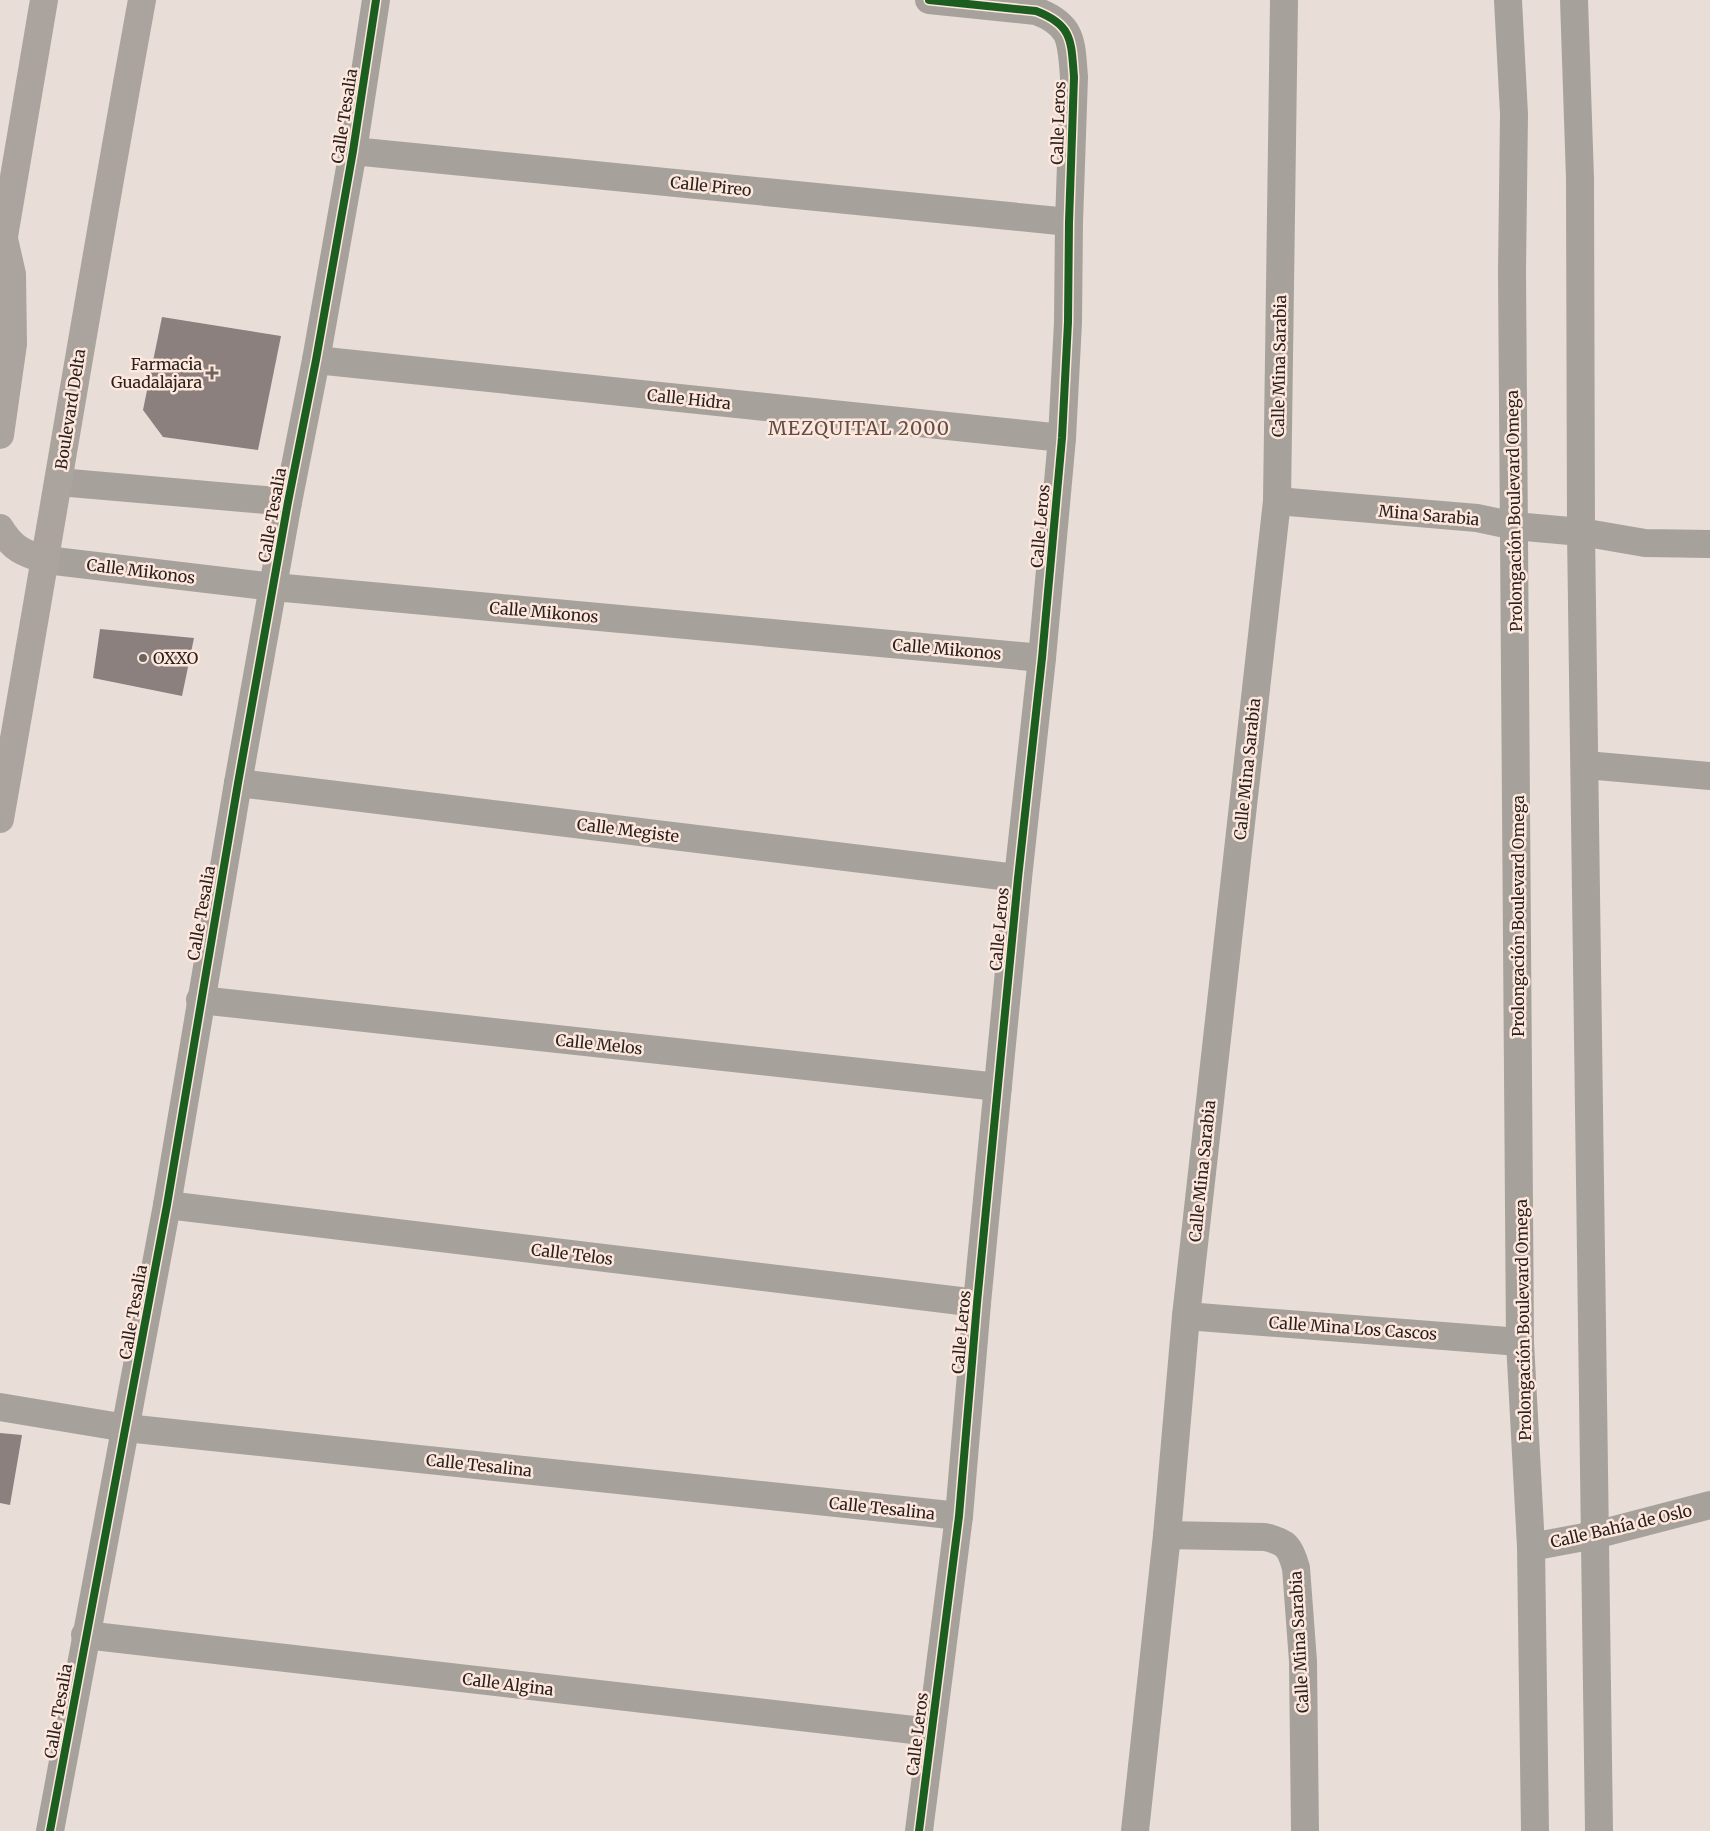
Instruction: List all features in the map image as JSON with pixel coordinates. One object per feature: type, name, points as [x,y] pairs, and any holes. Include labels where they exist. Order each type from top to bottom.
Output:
[{"type":"main road","points":[[0,435],[13,344],[12,274],[2,250],[44,0]]},
{"type":"main road","name":"Boulevard Delta","points":[[0,819],[46,560],[110,174],[142,0]]},
{"type":"main road","points":[[0,528],[8,540],[26,554],[46,560]]},
{"type":"street","name":"Calle Tesalia","points":[[50,1831],[85,1635],[167,1205],[238,783],[353,151],[376,0]]},
{"type":"street","name":"Calle Leros","points":[[919,1831],[959,1516],[977,1303],[1018,878],[1042,658],[1062,438],[1068,322],[1074,77],[1072,54],[1065,29],[1057,21],[1036,11],[929,0]]},
{"type":"street","name":"Calle Mina Sarabia","points":[[1135,1831],[1167,1535],[1186,1316],[1277,501],[1284,0]]},
{"type":"street","name":"Prolongación Boulevard Omega","points":[[1508,0],[1514,114],[1512,271],[1520,1342],[1531,1547],[1535,1831]]},
{"type":"street","points":[[1574,0],[1580,179],[1581,532],[1586,765],[1599,1831]]},
{"type":"street","name":"Calle Pireo","points":[[353,151],[1069,222]]},
{"type":"street","name":"Calle Hidra","points":[[316,360],[1062,438]]},
{"type":"street","points":[[58,482],[288,502]]},
{"type":"street","name":"Mina Sarabia","points":[[1277,501],[1477,518],[1515,526],[1581,532],[1645,543],[1710,544]]},
{"type":"street","name":"Calle Mikonos","points":[[46,560],[274,586],[1042,658]]},
{"type":"street","points":[[1586,765],[1710,776]]},
{"type":"street","name":"Calle Megiste","points":[[238,783],[1018,878]]},
{"type":"street","name":"Calle Melos","points":[[200,1000],[998,1087]]},
{"type":"street","name":"Calle Telos","points":[[167,1205],[977,1303]]},
{"type":"street","name":"Calle Mina Los Cascos","points":[[1186,1316],[1520,1342]]},
{"type":"street","name":"Calle Tesalina","points":[[0,1407],[126,1428],[959,1516]]},
{"type":"street","name":"Calle Bahía de Oslo","points":[[1531,1547],[1595,1535],[1710,1505]]},
{"type":"street","name":"Calle Mina Sarabia","points":[[1167,1535],[1265,1537],[1278,1540],[1287,1545],[1292,1554],[1296,1568],[1303,1661],[1305,1831]]},
{"type":"street","name":"Calle Algina","points":[[85,1635],[932,1732]]},
{"type":"building","name":"Farmacia Guadalajara","points":[[162,317],[281,336],[258,450],[163,437],[143,410]]},
{"type":"building","name":"OXXO","points":[[100,629],[194,638],[182,696],[93,678]]},
{"type":"building","points":[[0,1433],[22,1435],[10,1505],[0,1503]]},
{"type":"cycle path","points":[[50,1831],[167,1205],[238,783],[353,151],[376,0]]},
{"type":"cycle path","points":[[919,1831],[959,1516],[977,1303],[1018,878],[1042,658],[1062,438],[1068,322],[1074,77],[1068,36],[1057,22],[1048,16],[1036,11],[929,0]]},
{"type":"place","name":"Farmacia Guadalajara","points":[[212,373]]},
{"type":"place","name":"OXXO","points":[[143,658]]},
{"type":"district","name":"MEZQUITAL 2000","points":[[859,428]]}]
